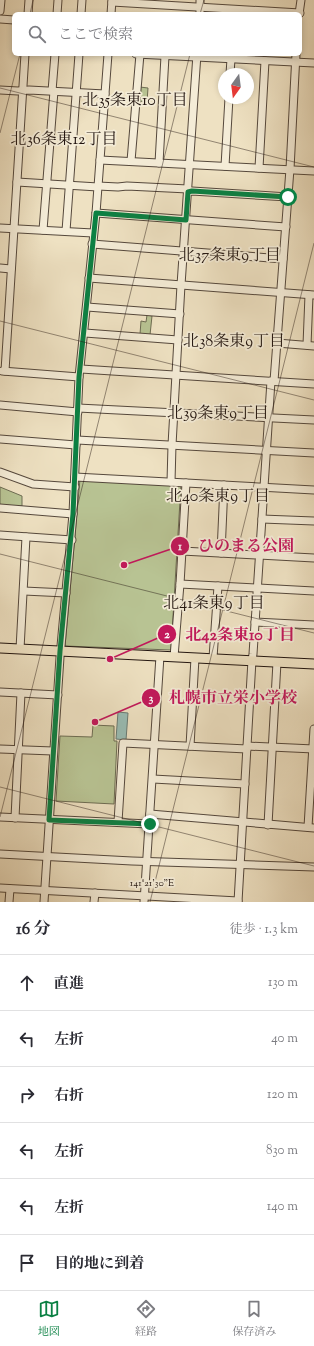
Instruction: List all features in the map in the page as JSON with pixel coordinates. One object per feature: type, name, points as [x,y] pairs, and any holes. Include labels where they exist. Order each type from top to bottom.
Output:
[{"type":"main road","points":[[0,648],[314,664]]},
{"type":"street","points":[[0,0],[0,11]]},
{"type":"street","points":[[28,12],[29,0]]},
{"type":"street","points":[[57,12],[58,0]]},
{"type":"street","points":[[82,0],[82,12]]},
{"type":"street","points":[[300,12],[301,0]]},
{"type":"street","points":[[111,12],[112,1],[250,12]]},
{"type":"street","points":[[0,19],[12,20]]},
{"type":"street","points":[[25,56],[14,228],[2,371],[176,376],[314,384]]},
{"type":"street","points":[[43,230],[53,91],[54,56]]},
{"type":"street","points":[[66,231],[79,56]]},
{"type":"street","points":[[44,902],[60,651],[72,540],[80,373],[96,213],[108,56]]},
{"type":"street","points":[[131,161],[140,56]]},
{"type":"street","points":[[159,163],[165,56],[197,56],[231,59],[248,57],[265,61],[314,63]]},
{"type":"street","points":[[171,482],[178,340],[197,56]]},
{"type":"street","points":[[0,888],[95,893],[144,899],[238,901],[252,660],[254,654],[269,417],[277,343],[286,228],[296,56]]},
{"type":"street","points":[[230,68],[231,59]]},
{"type":"street","points":[[260,168],[265,61]]},
{"type":"street","points":[[0,90],[105,94]]},
{"type":"street","points":[[225,166],[229,104]]},
{"type":"street","points":[[100,160],[314,171]]},
{"type":"street","points":[[17,182],[118,187],[127,186],[288,197]]},
{"type":"street","points":[[96,213],[286,228]]},
{"type":"street","points":[[0,228],[93,233]]},
{"type":"street","points":[[92,244],[283,259]]},
{"type":"street","points":[[0,268],[11,269]]},
{"type":"street","points":[[89,278],[311,295],[310,346],[277,343]]},
{"type":"street","points":[[87,306],[180,314]]},
{"type":"street","points":[[84,333],[178,340]]},
{"type":"street","points":[[0,405],[78,410],[174,412],[314,420]]},
{"type":"street","points":[[0,439],[172,445],[314,453]]},
{"type":"street","points":[[0,472],[33,484],[74,487]]},
{"type":"street","points":[[75,477],[314,490]]},
{"type":"street","points":[[174,657],[186,483]]},
{"type":"street","points":[[220,553],[224,485]]},
{"type":"street","points":[[0,508],[73,514]]},
{"type":"street","points":[[262,519],[314,521]]},
{"type":"street","points":[[0,535],[72,540]]},
{"type":"street","points":[[20,649],[26,537]]},
{"type":"street","points":[[182,551],[314,558]]},
{"type":"street","points":[[180,584],[314,591]]},
{"type":"street","points":[[213,658],[218,586]]},
{"type":"street","points":[[24,590],[66,593]]},
{"type":"street","points":[[255,622],[314,625]]},
{"type":"street","points":[[144,899],[160,656]]},
{"type":"street","points":[[190,746],[195,658]]},
{"type":"street","points":[[268,825],[277,662]]},
{"type":"street","points":[[0,692],[58,695]]},
{"type":"street","points":[[15,818],[22,693]]},
{"type":"street","points":[[150,814],[242,821],[268,825],[311,827],[314,729]]},
{"type":"street","points":[[118,822],[123,743],[314,749]]},
{"type":"street","points":[[0,749],[53,751]]},
{"type":"street","points":[[153,778],[245,784]]},
{"type":"street","points":[[0,817],[150,824]]},
{"type":"street","points":[[0,854],[314,867]]},
{"type":"street","points":[[9,902],[10,889]]},
{"type":"street","points":[[94,902],[95,893]]},
{"type":"green space","points":[[140,87],[148,88],[147,102],[139,101]]},
{"type":"green space","points":[[147,315],[152,316],[150,335],[140,334],[141,321],[146,322]]},
{"type":"green space","points":[[80,479],[181,484],[171,650],[65,646]]},
{"type":"green space","points":[[0,487],[22,496],[22,506],[0,505]]},
{"type":"green space","points":[[93,725],[114,726],[114,741],[117,741],[114,804],[56,801],[60,736],[92,737]]},
{"type":"water","points":[[118,712],[128,713],[126,740],[116,739]]},
{"type":"place","name":"ひのまる公園","points":[[124,565]]},
{"type":"place","name":"北42条東10丁目","points":[[110,659]]},
{"type":"place","name":"札幌市立栄小学校","points":[[95,722]]},
{"type":"district","name":"北35条東10丁目","points":[[135,101]]},
{"type":"district","name":"北36条東12丁目","points":[[64,140]]},
{"type":"district","name":"北37条東9丁目","points":[[230,256]]},
{"type":"district","name":"北38条東9丁目","points":[[234,342]]},
{"type":"district","name":"北39条東9丁目","points":[[218,414]]},
{"type":"district","name":"北40条東9丁目","points":[[218,497]]},
{"type":"district","name":"北41条東9丁目","points":[[214,604]]},
{"type":"route","points":[[150,824],[49,820],[60,651],[72,540],[79,377],[96,213],[186,220],[188,192],[192,191],[288,197]]}]
